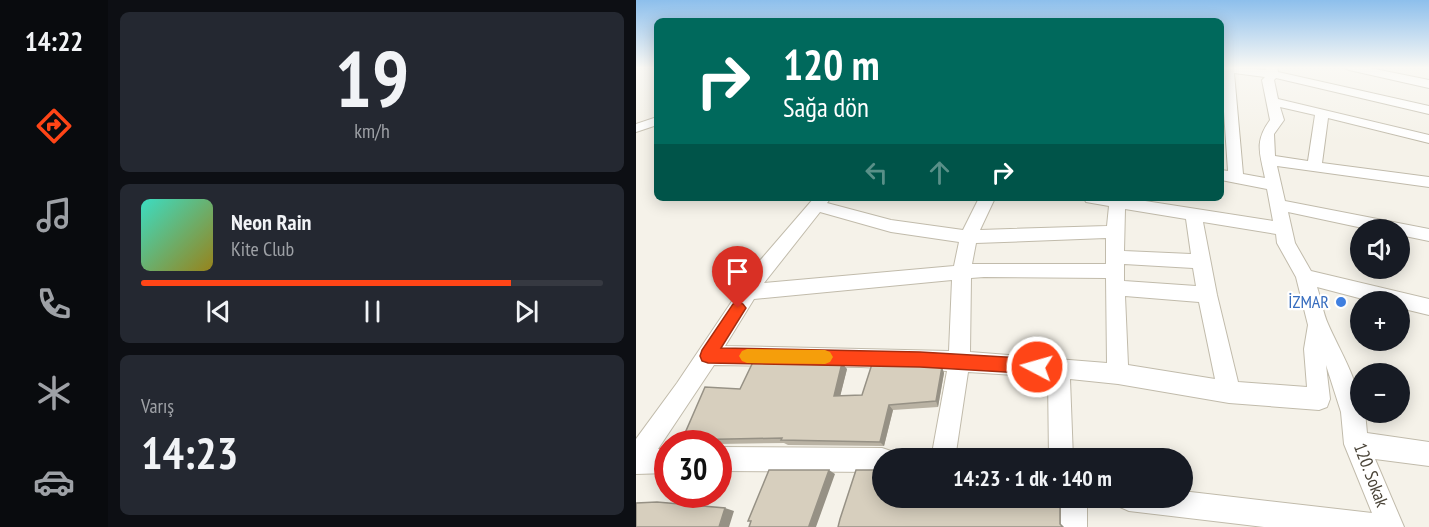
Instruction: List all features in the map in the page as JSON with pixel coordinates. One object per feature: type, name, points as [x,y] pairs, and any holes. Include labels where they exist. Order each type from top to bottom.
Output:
[{"type":"street","points":[[1226,92],[1228,176],[1277,195],[1429,235]]},
{"type":"street","name":"120. Sokak","points":[[1271,92],[1277,120],[1267,134],[1266,147],[1286,243],[1305,277],[1318,326],[1334,352],[1353,412],[1356,444],[1391,527]]},
{"type":"street","points":[[1353,92],[1429,110]]},
{"type":"street","points":[[1273,101],[1429,139]]},
{"type":"street","points":[[1314,166],[1322,113]]},
{"type":"street","points":[[636,128],[654,122]]},
{"type":"street","points":[[1269,160],[1429,182]]},
{"type":"street","points":[[945,448],[958,361],[962,272],[968,237],[986,201]]},
{"type":"street","points":[[1118,374],[1115,272],[1117,201],[1152,202],[1193,214],[1283,229]]},
{"type":"street","points":[[636,460],[708,356],[763,269],[820,202],[891,226],[968,237],[1115,232]]},
{"type":"street","points":[[1193,214],[1207,295],[1229,392]]},
{"type":"street","points":[[748,292],[984,270],[1115,272],[1201,262]]},
{"type":"street","points":[[1115,272],[1207,295]]},
{"type":"street","points":[[1305,277],[1429,307]]},
{"type":"street","points":[[708,356],[958,361],[1118,374],[1229,392],[1319,399],[1314,350],[1318,326]]},
{"type":"street","points":[[1059,369],[1061,448]]},
{"type":"street","points":[[1356,444],[1429,454]]},
{"type":"street","points":[[732,459],[872,460]]},
{"type":"street","points":[[636,460],[654,461]]},
{"type":"street","points":[[1193,505],[1378,527]]},
{"type":"street","points":[[1074,508],[1074,527]]},
{"type":"building","points":[[753,362],[842,363],[834,396],[862,395],[872,364],[942,367],[936,401],[889,405],[880,442],[781,440],[782,438],[732,439],[732,430],[686,430],[705,387],[740,389]]},
{"type":"building","points":[[769,470],[829,470],[809,526],[811,527],[749,527],[751,521],[748,521]]},
{"type":"building","points":[[856,470],[872,470],[872,508],[1060,508],[1060,524],[1063,527],[838,527]]},
{"type":"building","points":[[654,502],[654,508],[725,508],[719,527],[636,527],[636,503]]},
{"type":"slow traffic","points":[[747,356],[825,357]]},
{"type":"place","name":"İZMAR","points":[[1341,302]]},
{"type":"route","points":[[738,308],[708,356],[861,357],[1037,367]]}]
